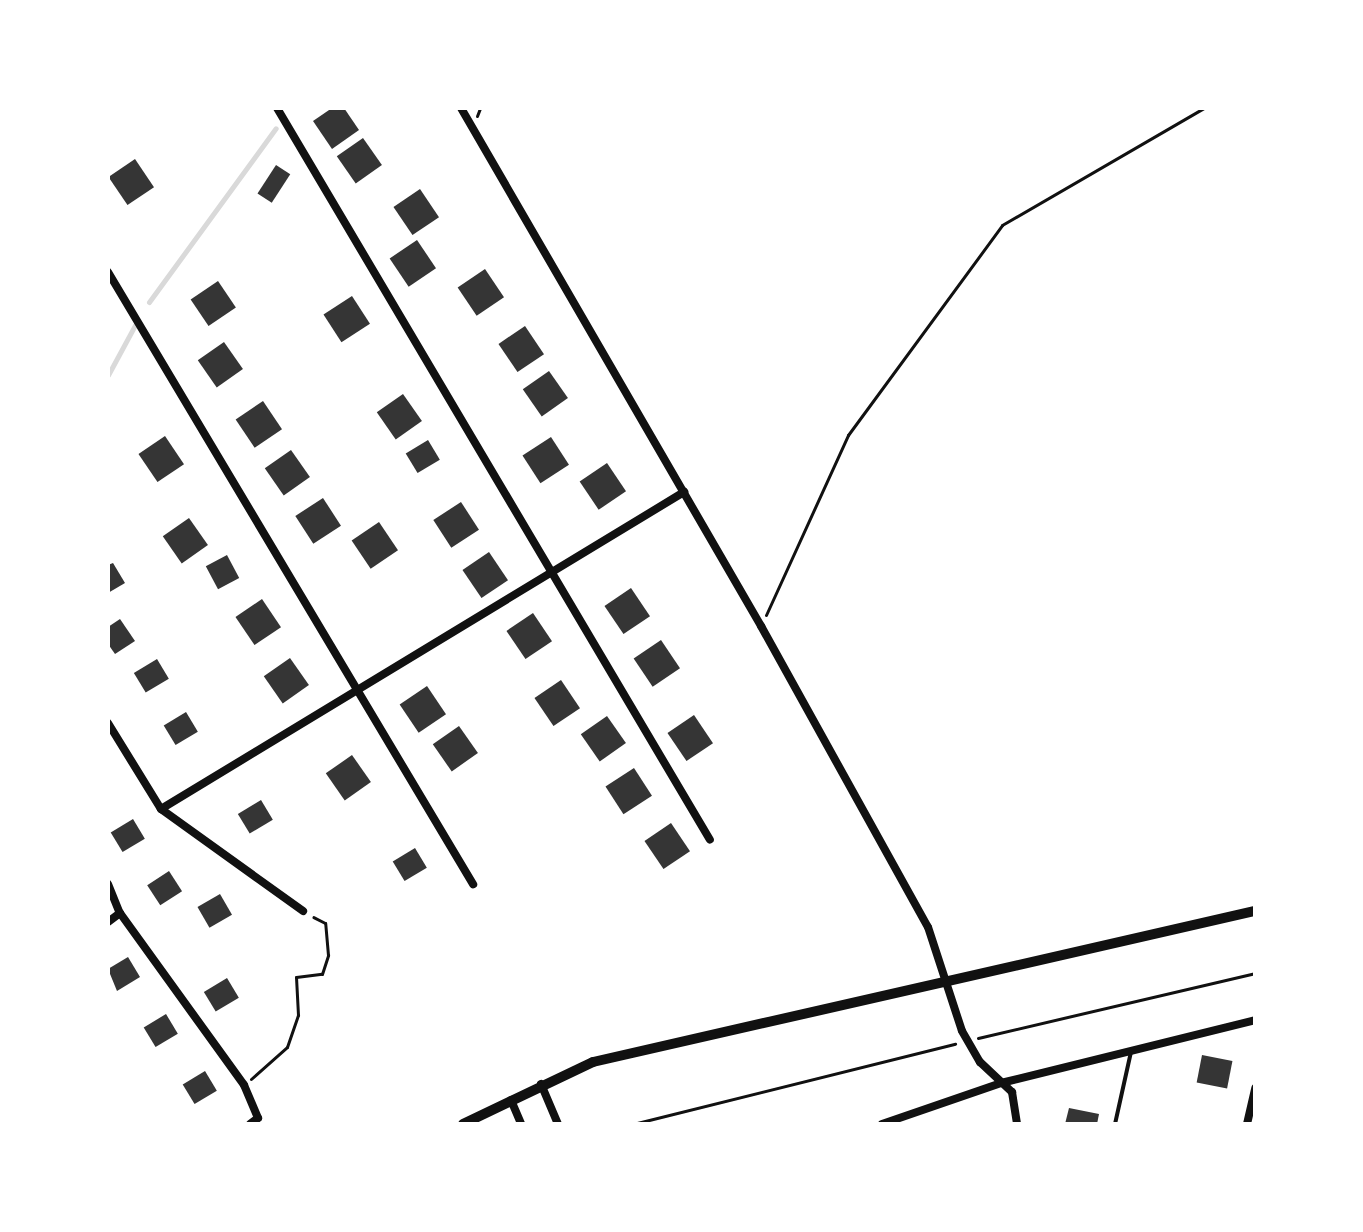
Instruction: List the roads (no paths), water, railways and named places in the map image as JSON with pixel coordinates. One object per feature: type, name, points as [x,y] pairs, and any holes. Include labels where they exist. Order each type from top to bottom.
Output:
[{"type":"street","points":[[277,108],[710,840]]},
{"type":"street","points":[[461,108],[761,626],[928,927],[946,986],[968,1041],[1017,1104],[1017,1124]]},
{"type":"street","points":[[108,272],[473,884]]},
{"type":"street","points":[[161,809],[684,492]]},
{"type":"street","points":[[108,723],[161,809],[303,911]]},
{"type":"street","points":[[108,884],[120,913],[244,1085],[254,1121]]},
{"type":"street","points":[[463,1124],[541,1083],[593,1062],[946,986],[1255,911]]},
{"type":"street","points":[[108,922],[120,913]]},
{"type":"street","points":[[882,1124],[1001,1083],[1255,1020]]},
{"type":"street","points":[[541,1083],[558,1124]]},
{"type":"street","points":[[1247,1124],[1255,1088]]},
{"type":"street","points":[[511,1100],[521,1124]]},
{"type":"lane","points":[[1115,1124],[1131,1051]]},
{"type":"waterway","points":[[149,302],[276,128]]},
{"type":"waterway","points":[[108,375],[135,325]]}]
